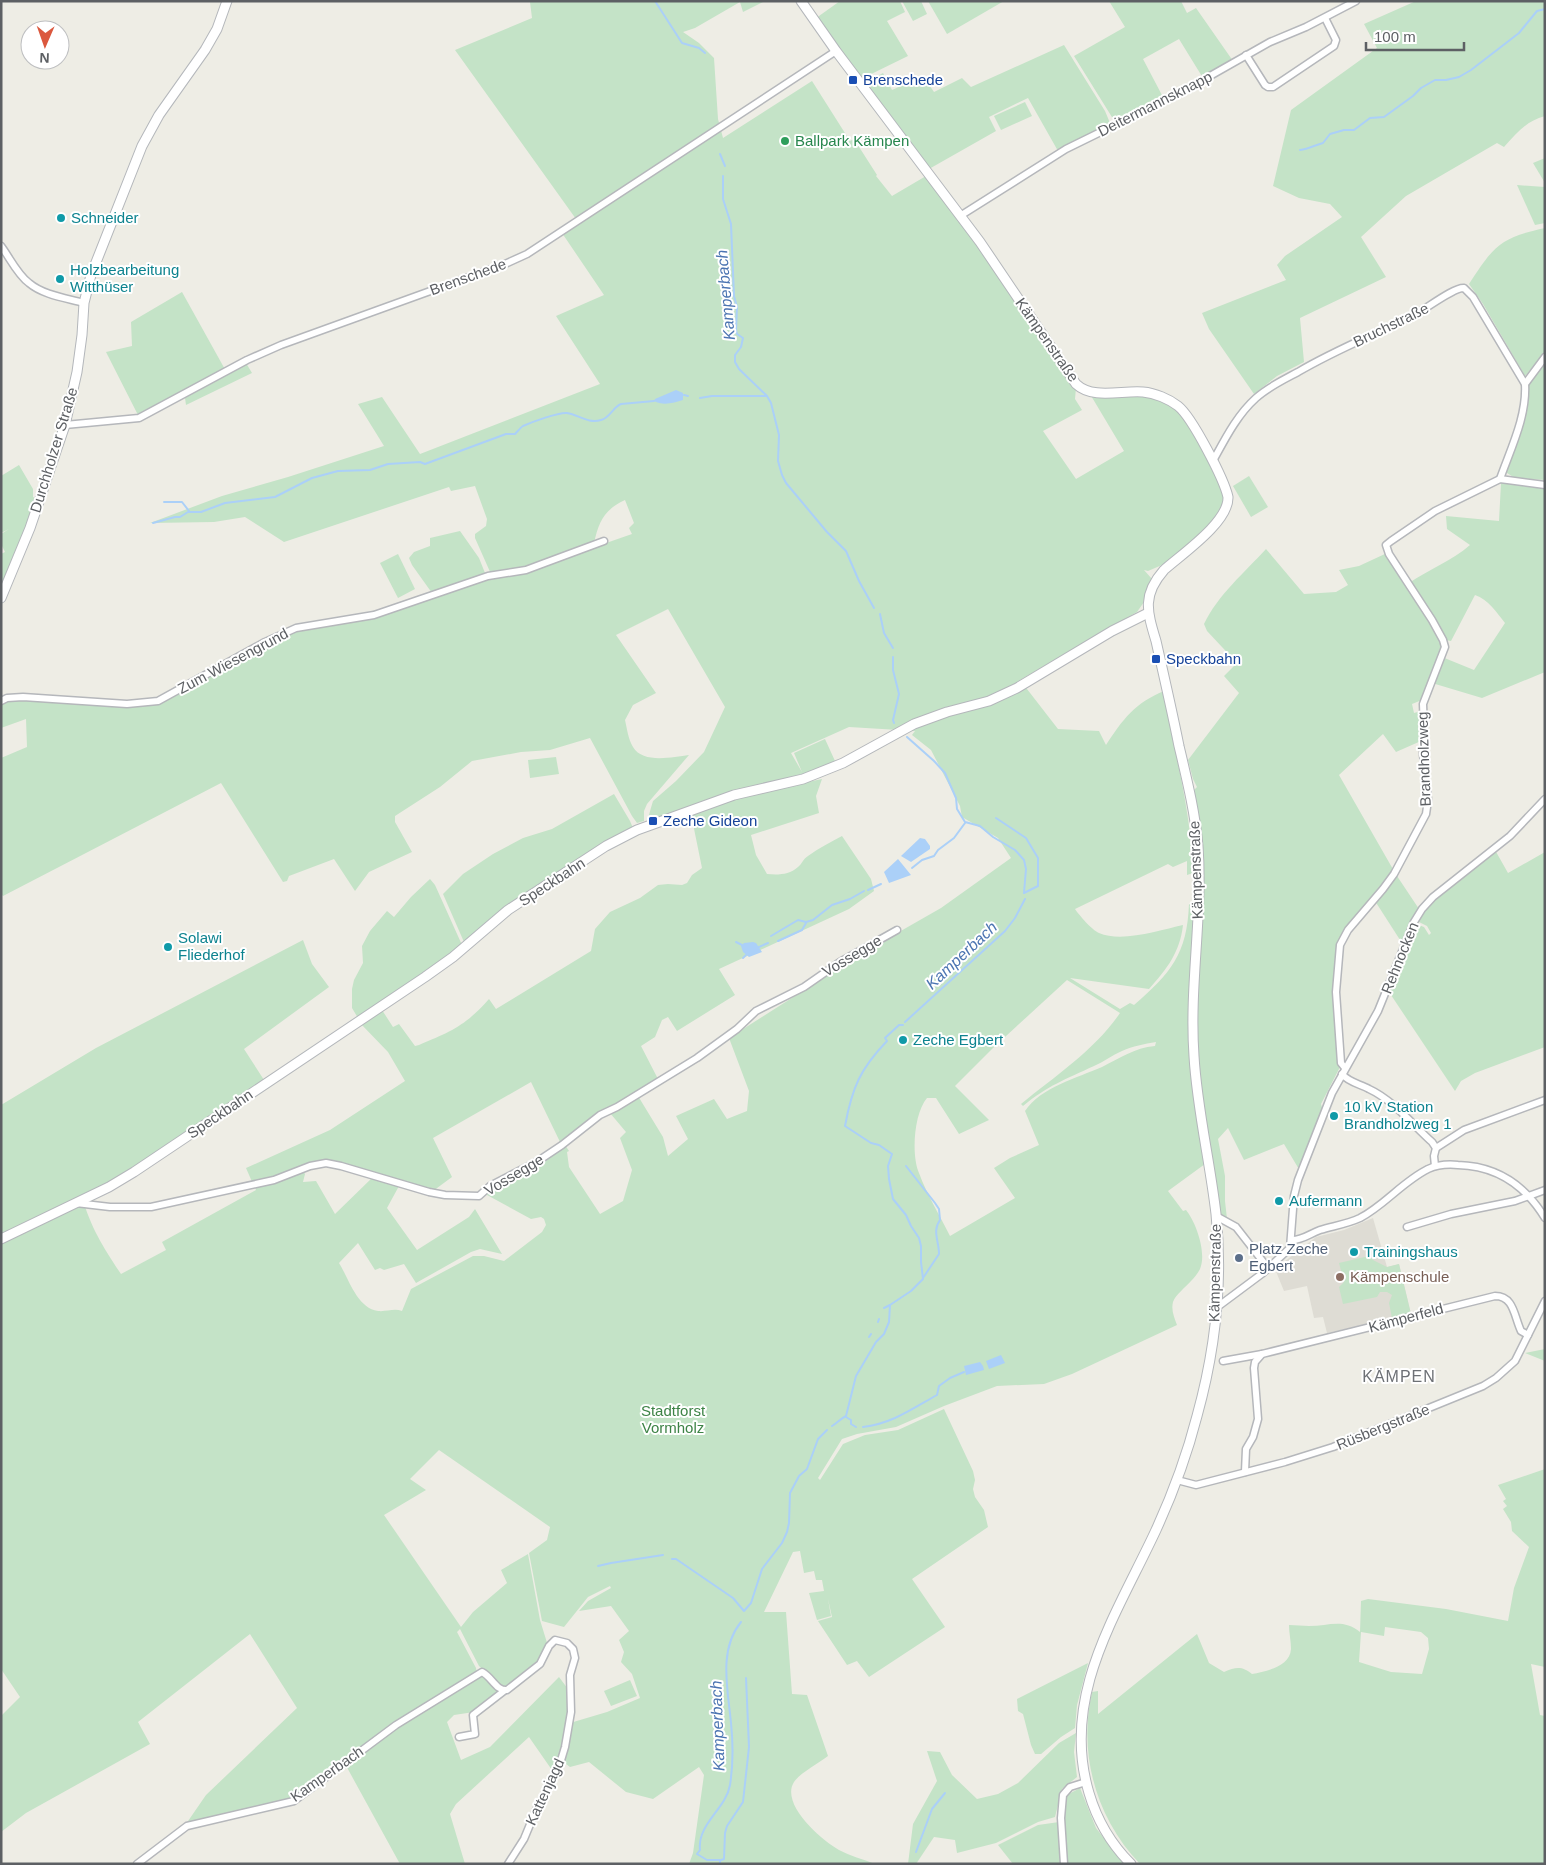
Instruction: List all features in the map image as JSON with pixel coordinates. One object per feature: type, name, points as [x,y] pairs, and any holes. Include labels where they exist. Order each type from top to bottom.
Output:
[{"type":"street","name":"Durchholzer Straße","points":[[1,598],[30,528],[65,425],[77,372],[84,302],[91,275],[142,146],[159,115],[205,50],[217,29],[226,1]]},
{"type":"street","name":"Kämpenstraße","points":[[801,1],[836,51],[960,216],[1076,384],[1087,391],[1143,392],[1172,402],[1186,415],[1213,461],[1227,492],[1229,502],[1219,521],[1156,579],[1148,600],[1148,613],[1156,640],[1194,811],[1198,846],[1199,900],[1193,1022],[1194,1057],[1216,1216],[1218,1269],[1216,1308],[1209,1361],[1195,1424],[1177,1480],[1158,1526],[1111,1622],[1091,1671],[1085,1694],[1080,1728],[1082,1765],[1093,1806],[1100,1823],[1131,1864]]},
{"type":"street","name":"Deitermannsknapp","points":[[960,216],[1066,149],[1180,93],[1270,42],[1325,18],[1346,3],[1356,1]]},
{"type":"street","points":[[1246,55],[1265,85],[1273,87],[1334,46],[1336,40],[1325,18]]},
{"type":"street","name":"Brenschede","points":[[65,425],[138,418],[281,344],[505,264],[527,254],[836,51]]},
{"type":"street","points":[[1,246],[20,274],[30,284],[55,295],[84,302]]},
{"type":"street","name":"Bruchstraße","points":[[1213,461],[1238,419],[1254,400],[1264,392],[1315,362],[1416,314],[1460,288],[1469,291],[1525,384]]},
{"type":"street","points":[[1545,357],[1525,384],[1522,415],[1500,479],[1545,484]]},
{"type":"street","name":"Brandholzweg","points":[[1344,1071],[1341,1063],[1336,992],[1340,945],[1348,930],[1394,874],[1426,814],[1428,800],[1423,754],[1423,704],[1445,647],[1439,632],[1389,554],[1386,545],[1435,511],[1500,479]]},
{"type":"street","name":"Zum Wiesengrund","points":[[1,700],[23,697],[126,704],[158,701],[265,642],[296,628],[374,615],[488,576],[534,567],[604,541]]},
{"type":"street","name":"Speckbahn","points":[[1,1239],[109,1187],[134,1172],[446,962],[508,910],[606,846],[646,826],[734,795],[804,779],[843,763],[914,724],[948,712],[989,701],[1017,688],[1118,627],[1148,613]]},
{"type":"street","name":"Rehnocken","points":[[1344,1071],[1378,1011],[1410,930],[1422,909],[1439,892],[1510,836],[1545,799]]},
{"type":"street","name":"Vossegge","points":[[74,1203],[110,1207],[151,1207],[274,1180],[326,1162],[429,1192],[445,1195],[479,1196],[490,1186],[538,1161],[562,1145],[600,1115],[617,1107],[697,1058],[737,1029],[756,1011],[804,987],[840,962],[897,930]]},
{"type":"street","points":[[1344,1071],[1345,1078],[1371,1089],[1381,1096],[1432,1142],[1436,1148]]},
{"type":"street","points":[[1216,1308],[1242,1290],[1288,1252],[1292,1240],[1294,1196],[1298,1180],[1332,1093],[1344,1071]]},
{"type":"street","points":[[1435,1166],[1434,1156],[1436,1148],[1464,1130],[1545,1100]]},
{"type":"street","points":[[1292,1240],[1299,1240],[1318,1230],[1360,1218],[1408,1181],[1435,1166],[1467,1165],[1494,1171],[1510,1180],[1530,1196],[1545,1218]]},
{"type":"street","points":[[1407,1228],[1452,1214],[1498,1206],[1545,1190]]},
{"type":"street","points":[[1216,1216],[1236,1227],[1268,1268]]},
{"type":"street","name":"Kämperfeld","points":[[1223,1361],[1262,1354],[1494,1296],[1502,1296],[1510,1303],[1521,1331],[1528,1335]]},
{"type":"street","name":"Rüsbergstraße","points":[[1177,1480],[1196,1485],[1333,1447],[1483,1386],[1496,1378],[1515,1361],[1545,1302]]},
{"type":"street","points":[[1245,1472],[1246,1449],[1253,1437],[1258,1418],[1254,1368],[1255,1362],[1262,1354]]},
{"type":"street","name":"Kattenjagd","points":[[504,1691],[513,1687],[536,1668],[554,1640],[567,1643],[573,1649],[575,1658],[570,1675],[572,1712],[565,1747],[559,1766],[536,1810],[524,1839],[508,1864]]},
{"type":"street","name":"Kamperbach","points":[[137,1864],[187,1826],[294,1800],[396,1725],[482,1672],[504,1691]]},
{"type":"street","points":[[459,1737],[475,1734],[473,1715],[504,1691]]},
{"type":"street","points":[[1064,1864],[1061,1818],[1063,1795],[1070,1787],[1086,1782]]},
{"type":"shaded area","name":"Kämpenschule","points":[[1373,1218],[1387,1267],[1399,1264],[1411,1314],[1327,1333],[1323,1317],[1314,1318],[1307,1286],[1284,1291],[1275,1269],[1316,1237],[1344,1230]]},
{"type":"green space","name":"Stadtforst Vormholz","points":[[765,1],[743,12],[740,2],[695,28],[683,32],[699,43],[714,58],[718,119],[723,138],[812,81],[850,141],[854,139],[876,176],[892,196],[926,176],[962,223],[1076,388],[1075,399],[1082,410],[1043,431],[1076,479],[1124,451],[1090,394],[1147,395],[1172,404],[1185,419],[1222,485],[1225,502],[1217,520],[1162,565],[1148,571],[1144,570],[1152,579],[1144,602],[1137,612],[1020,680],[1058,729],[1099,731],[1106,745],[1130,713],[1145,701],[1164,691],[1186,803],[1193,873],[1187,875],[1187,861],[1173,867],[1168,864],[1075,909],[1093,929],[1108,936],[1141,935],[1183,925],[1179,944],[1172,960],[1149,989],[1070,978],[1120,1009],[1130,1003],[1134,1005],[1158,983],[1175,961],[1185,936],[1189,904],[1194,905],[1190,1029],[1205,1164],[1168,1191],[1183,1211],[1186,1210],[1190,1215],[1197,1230],[1202,1255],[1200,1269],[1173,1302],[1173,1311],[1177,1325],[1072,1374],[1044,1384],[997,1386],[896,1427],[857,1434],[842,1439],[818,1478],[820,1480],[843,1444],[865,1435],[898,1430],[944,1409],[973,1471],[975,1497],[984,1510],[988,1527],[912,1579],[945,1627],[869,1677],[857,1661],[847,1665],[818,1621],[832,1617],[828,1599],[831,1616],[817,1620],[809,1593],[824,1591],[822,1580],[816,1580],[814,1571],[804,1573],[800,1551],[793,1552],[764,1612],[786,1612],[792,1694],[807,1695],[828,1756],[794,1782],[791,1791],[797,1811],[813,1830],[831,1845],[843,1852],[875,1864],[689,1864],[693,1853],[704,1775],[699,1767],[653,1799],[626,1792],[589,1762],[570,1767],[562,1761],[570,1723],[607,1712],[640,1698],[632,1674],[621,1662],[624,1652],[619,1640],[629,1631],[611,1606],[579,1611],[588,1601],[611,1588],[610,1586],[588,1597],[564,1627],[542,1621],[529,1553],[547,1540],[550,1527],[439,1450],[410,1479],[426,1490],[384,1515],[461,1627],[473,1612],[507,1583],[501,1570],[528,1554],[540,1620],[548,1646],[542,1659],[512,1686],[503,1688],[479,1666],[460,1629],[457,1632],[477,1673],[483,1675],[500,1692],[474,1712],[454,1715],[447,1722],[461,1760],[490,1747],[559,1677],[568,1689],[570,1707],[562,1755],[554,1773],[529,1737],[456,1804],[450,1814],[465,1864],[400,1864],[344,1762],[293,1800],[186,1824],[206,1795],[297,1708],[250,1634],[138,1722],[150,1744],[26,1813],[1,1832],[1,1716],[20,1697],[1,1669],[1,1105],[96,1048],[303,940],[312,964],[329,987],[244,1049],[264,1080],[139,1165],[82,1197],[98,1237],[121,1274],[166,1250],[162,1242],[256,1190],[255,1187],[303,1171],[305,1174],[303,1182],[316,1181],[335,1214],[373,1177],[399,1186],[387,1208],[417,1250],[469,1217],[475,1209],[502,1254],[480,1249],[471,1252],[416,1283],[404,1264],[384,1270],[380,1268],[375,1270],[358,1243],[339,1263],[354,1292],[364,1304],[378,1311],[402,1311],[411,1289],[473,1256],[484,1256],[504,1261],[542,1232],[546,1225],[544,1219],[541,1217],[531,1219],[487,1195],[489,1189],[565,1145],[569,1151],[567,1152],[569,1167],[600,1214],[623,1201],[632,1170],[620,1138],[626,1132],[610,1113],[638,1096],[663,1137],[668,1156],[688,1139],[676,1116],[714,1099],[727,1119],[747,1111],[749,1091],[729,1038],[864,952],[941,908],[1011,858],[998,838],[962,817],[960,806],[931,750],[912,735],[915,731],[849,727],[791,753],[802,772],[794,753],[825,739],[835,761],[804,774],[651,821],[648,818],[653,801],[676,781],[704,752],[725,707],[668,609],[616,635],[656,693],[633,705],[625,720],[633,747],[644,756],[651,758],[689,755],[647,804],[644,811],[644,821],[637,823],[632,816],[590,738],[550,750],[521,752],[472,761],[440,787],[395,816],[395,822],[412,852],[369,872],[355,891],[334,859],[289,876],[287,881],[283,882],[221,783],[3,896],[1,894],[1,758],[27,747],[26,719],[1,728],[1,703],[7,699],[157,703],[216,674],[289,633],[333,624],[351,623],[381,615],[489,577],[543,565],[632,534],[629,528],[634,523],[625,500],[607,512],[600,522],[594,543],[525,568],[491,574],[475,538],[475,534],[486,526],[487,519],[475,486],[451,491],[449,487],[284,542],[245,517],[214,522],[150,523],[222,496],[384,446],[358,404],[382,397],[420,454],[600,384],[556,316],[604,295],[562,233],[576,219],[455,50],[532,18],[530,2]],"holes":[[[1067,980],[1120,1013],[1087,1051],[1021,1104],[1023,1106],[1049,1088],[1115,1054],[1134,1046],[1156,1042],[1155,1046],[1134,1051],[1102,1067],[1060,1084],[1032,1103],[1025,1111],[1039,1145],[1010,1158],[994,1168],[1015,1198],[950,1236],[926,1189],[919,1173],[915,1156],[915,1134],[919,1114],[927,1098],[936,1098],[959,1134],[989,1120],[955,1086]]]},
{"type":"green space","points":[[840,1],[900,1],[905,12],[887,21],[908,56],[861,79],[816,20]]},
{"type":"green space","points":[[902,1],[921,1],[927,14],[913,21]]},
{"type":"green space","points":[[928,1],[1004,1],[947,34]]},
{"type":"green space","points":[[1109,1],[1181,1],[1187,13],[1196,8],[1233,61],[1203,78],[1179,39],[1143,59],[1164,99],[1115,122],[1074,56],[1125,27]]},
{"type":"green space","points":[[1416,1],[1545,1],[1545,116],[1527,124],[1504,147],[1497,143],[1406,196],[1361,237],[1386,277],[1300,318],[1304,362],[1277,376],[1254,394],[1209,329],[1202,313],[1286,280],[1277,265],[1285,256],[1342,217],[1330,204],[1299,198],[1273,186],[1291,110],[1377,48],[1364,24]]},
{"type":"green space","points":[[1064,45],[1105,111],[1110,123],[1109,126],[1058,151],[1028,98],[989,117],[996,131],[929,169],[864,84],[883,73],[892,90],[923,76],[934,92],[962,78],[971,87]]},
{"type":"green space","points":[[1025,102],[1032,116],[1001,130],[994,116]]},
{"type":"green space","points":[[1545,158],[1545,183],[1533,163]]},
{"type":"green space","points":[[1517,185],[1545,187],[1545,223],[1535,225]]},
{"type":"green space","points":[[1545,228],[1545,352],[1525,376],[1483,304],[1469,284],[1492,252],[1507,240]]},
{"type":"green space","points":[[182,292],[227,373],[246,363],[252,373],[186,405],[185,398],[197,390],[138,415],[106,352],[132,346],[131,322]]},
{"type":"green space","points":[[1545,360],[1545,480],[1515,478],[1507,473],[1507,468],[1527,406],[1528,386]]},
{"type":"green space","points":[[19,465],[33,489],[33,497],[38,499],[1,589],[1,554],[5,552],[1,544],[1,534],[9,529],[1,533],[1,476]]},
{"type":"green space","points":[[1249,476],[1268,507],[1251,517],[1233,486]]},
{"type":"green space","points":[[1501,483],[1545,489],[1545,672],[1482,698],[1432,683],[1442,657],[1474,670],[1505,623],[1488,603],[1475,595],[1451,641],[1445,640],[1409,583],[1470,545],[1447,529],[1446,516],[1499,521]]},
{"type":"green space","points":[[460,531],[479,558],[485,573],[432,593],[409,558],[414,552],[430,546],[430,538]]},
{"type":"green space","points":[[1266,549],[1304,594],[1336,592],[1348,585],[1339,570],[1359,566],[1387,553],[1409,586],[1443,646],[1422,700],[1412,704],[1414,713],[1421,711],[1421,741],[1396,752],[1383,734],[1339,775],[1394,871],[1340,939],[1335,964],[1334,992],[1340,1067],[1321,1104],[1323,1111],[1300,1171],[1284,1144],[1244,1160],[1228,1128],[1218,1139],[1225,1176],[1227,1219],[1219,1214],[1196,1052],[1200,913],[1203,878],[1202,847],[1194,790],[1197,787],[1188,760],[1239,693],[1224,676],[1237,663],[1207,631],[1204,624],[1216,603]]},
{"type":"green space","points":[[398,554],[415,589],[398,598],[380,563]]},
{"type":"green space","points":[[556,757],[559,774],[530,778],[528,760]]},
{"type":"green space","points":[[822,779],[816,796],[819,813],[751,835],[756,855],[767,874],[783,874],[795,870],[808,856],[842,836],[871,879],[874,891],[849,909],[719,969],[735,995],[677,1031],[668,1017],[662,1020],[655,1037],[641,1046],[658,1079],[561,1144],[531,1082],[433,1138],[452,1177],[433,1191],[328,1160],[321,1160],[253,1184],[246,1168],[330,1130],[405,1081],[388,1052],[360,1023],[382,1010],[393,1027],[399,1024],[415,1046],[440,1036],[465,1022],[489,999],[496,1009],[591,951],[595,929],[610,912],[640,898],[658,885],[682,885],[687,883],[692,875],[702,868],[691,814],[738,797]]},
{"type":"green space","points":[[614,794],[633,828],[464,942],[443,894],[463,874],[493,854],[523,838],[552,829]]},
{"type":"green space","points":[[1495,850],[1508,873],[1545,852],[1545,1047],[1475,1073],[1461,1081],[1455,1091],[1389,992],[1416,924],[1424,927],[1429,935],[1431,933],[1427,926],[1417,921],[1424,910],[1442,891]]},
{"type":"green space","points":[[1395,873],[1419,909],[1402,943],[1375,901]]},
{"type":"green space","points":[[430,879],[435,885],[462,945],[440,963],[358,1018],[352,1008],[352,989],[354,980],[363,963],[362,946],[370,931],[387,911],[394,917]]},
{"type":"green space","points":[[1369,1256],[1387,1267],[1399,1264],[1411,1314],[1392,1318],[1389,1303],[1392,1295],[1387,1292],[1380,1292],[1377,1297],[1343,1304],[1339,1287],[1344,1282],[1339,1263]]},
{"type":"green space","points":[[1545,1349],[1545,1361],[1525,1353]]},
{"type":"green space","points":[[1545,1469],[1545,1667],[1531,1664],[1540,1715],[1545,1716],[1545,1864],[1140,1864],[1112,1826],[1094,1784],[1089,1762],[1087,1739],[1088,1715],[1092,1692],[1098,1691],[1098,1714],[1197,1634],[1209,1663],[1224,1672],[1239,1668],[1252,1674],[1270,1670],[1282,1664],[1290,1655],[1289,1625],[1342,1624],[1348,1625],[1360,1632],[1361,1601],[1368,1599],[1446,1609],[1508,1621],[1514,1588],[1529,1547],[1512,1531],[1511,1522],[1503,1509],[1507,1506],[1503,1501],[1506,1499],[1498,1485]],"holes":[[[1385,1627],[1421,1632],[1428,1638],[1429,1649],[1422,1674],[1391,1672],[1359,1662],[1361,1632],[1384,1636]]]},
{"type":"green space","points":[[1088,1663],[1077,1705],[1075,1728],[1041,1754],[1035,1754],[1023,1714],[1018,1711],[1017,1699]]},
{"type":"green space","points":[[630,1680],[637,1696],[611,1706],[604,1691]]},
{"type":"green space","points":[[1076,1733],[1074,1752],[1077,1777],[1062,1789],[1055,1817],[1038,1822],[996,1843],[957,1853],[955,1840],[934,1837],[916,1864],[908,1864],[913,1824],[937,1781],[927,1751],[940,1752],[952,1775],[977,1799],[998,1794],[1018,1783],[1059,1743]]},
{"type":"green space","points":[[1080,1788],[1096,1828],[1124,1864],[1067,1864],[1063,1804],[1065,1796]]},
{"type":"green space","points":[[1059,1822],[1062,1864],[1013,1864],[998,1845],[1038,1825]]},
{"type":"water","points":[[676,390],[683,393],[683,400],[665,404],[654,401],[655,399]]},
{"type":"water","points":[[920,838],[925,839],[930,849],[911,862],[901,856]]},
{"type":"water","points":[[898,859],[911,875],[889,883],[884,872]]},
{"type":"water","points":[[744,943],[756,943],[762,952],[749,957],[743,952],[741,946]]},
{"type":"water","points":[[1001,1355],[1005,1363],[989,1369],[986,1361]]},
{"type":"water","points":[[980,1362],[984,1370],[966,1375],[964,1366]]},
{"type":"waterway","name":"Kamperbach","points":[[655,1],[682,43],[699,48],[705,53]]},
{"type":"waterway","points":[[1300,150],[1323,143],[1330,134],[1344,130],[1354,130],[1370,118],[1384,117],[1421,88],[1435,80],[1459,77],[1519,33],[1537,11],[1545,9]]},
{"type":"waterway","name":"Kamperbach","points":[[720,154],[725,166]]},
{"type":"waterway","name":"Kamperbach","points":[[723,176],[723,199],[731,224],[734,296],[737,307],[736,330],[737,334],[743,338],[741,347],[735,355],[735,362],[739,369],[767,396],[771,403],[779,435],[778,461],[786,483],[827,532],[846,551],[859,581],[874,608]]},
{"type":"waterway","points":[[684,395],[688,396]]},
{"type":"waterway","points":[[700,398],[712,396],[767,396]]},
{"type":"waterway","points":[[153,523],[180,517],[188,512],[201,512],[225,503],[275,497],[312,478],[338,471],[370,470],[388,464],[420,462],[425,464],[506,434],[515,434],[523,426],[558,414],[567,413],[596,421],[607,417],[621,404],[654,401]]},
{"type":"waterway","points":[[164,502],[182,502],[189,511]]},
{"type":"waterway","name":"Kamperbach","points":[[880,614],[884,633],[893,648]]},
{"type":"waterway","name":"Kamperbach","points":[[893,657],[893,670],[899,694],[894,723]]},
{"type":"waterway","name":"Kamperbach","points":[[907,737],[945,773],[956,798],[957,809],[965,822],[980,826],[993,837],[1015,850],[1024,860],[1026,869],[1024,893]]},
{"type":"waterway","points":[[996,818],[1026,838],[1038,858],[1038,886],[1024,893]]},
{"type":"waterway","points":[[912,868],[922,860],[934,856],[938,850],[954,838],[965,823]]},
{"type":"waterway","points":[[868,890],[881,884]]},
{"type":"waterway","points":[[771,936],[798,920],[806,922],[813,920],[832,905],[850,899],[864,891]]},
{"type":"waterway","name":"Kamperbach","points":[[905,1022],[1005,931],[1015,918],[1025,899]]},
{"type":"waterway","points":[[778,941],[802,930],[806,923]]},
{"type":"waterway","points":[[736,942],[742,945]]},
{"type":"waterway","points":[[759,947],[768,943]]},
{"type":"waterway","points":[[743,958],[746,955]]},
{"type":"waterway","name":"Kamperbach","points":[[832,1426],[846,1416],[856,1376],[876,1342],[884,1334],[889,1322],[890,1305],[911,1291],[923,1279],[919,1238],[906,1215],[893,1199],[888,1166],[892,1154],[845,1126],[854,1090],[864,1070],[887,1041],[885,1038],[899,1025],[903,1025]]},
{"type":"waterway","points":[[906,1166],[939,1209],[940,1220],[936,1228],[939,1254],[923,1278]]},
{"type":"waterway","name":"Kamperbach","points":[[884,1308],[890,1305]]},
{"type":"waterway","points":[[863,1427],[883,1423],[910,1410],[937,1395],[939,1386],[950,1378],[964,1372]]},
{"type":"waterway","points":[[846,1417],[856,1427]]},
{"type":"waterway","name":"Kamperbach","points":[[672,1559],[676,1559],[733,1598],[744,1611],[751,1603],[762,1569],[782,1543],[787,1532],[790,1493],[799,1476],[807,1469],[818,1439],[827,1430]]},
{"type":"waterway","points":[[598,1566],[663,1555]]},
{"type":"waterway","name":"Kamperbach","points":[[720,1864],[720,1860],[707,1860],[697,1854],[700,1850],[703,1832],[723,1802],[730,1785],[732,1746],[726,1671],[729,1645],[741,1622]]},
{"type":"waterway","points":[[721,1860],[724,1859],[727,1826],[743,1802],[749,1747],[746,1678]]},
{"type":"waterway","points":[[916,1852],[932,1809],[945,1793]]},
{"type":"place","name":"Brenschede","points":[[853,80]]},
{"type":"place","name":"Ballpark Kämpen","points":[[785,141]]},
{"type":"place","name":"Schneider","points":[[61,218]]},
{"type":"place","name":"Holzbearbeitung Witthüser","points":[[60,279]]},
{"type":"place","name":"Speckbahn","points":[[1156,659]]},
{"type":"place","name":"Zeche Gideon","points":[[653,821]]},
{"type":"place","name":"Solawi Fliederhof","points":[[168,947]]},
{"type":"place","name":"Zeche Egbert","points":[[903,1040]]},
{"type":"place","name":"10 kV Station Brandholzweg 1","points":[[1334,1116]]},
{"type":"place","name":"Aufermann","points":[[1279,1201]]},
{"type":"place","name":"Trainingshaus","points":[[1354,1252]]},
{"type":"place","name":"Platz Zeche Egbert","points":[[1239,1258]]},
{"type":"place","name":"Kämpenschule","points":[[1340,1277]]},
{"type":"district","name":"KÄMPEN","points":[[1399,1376]]}]
